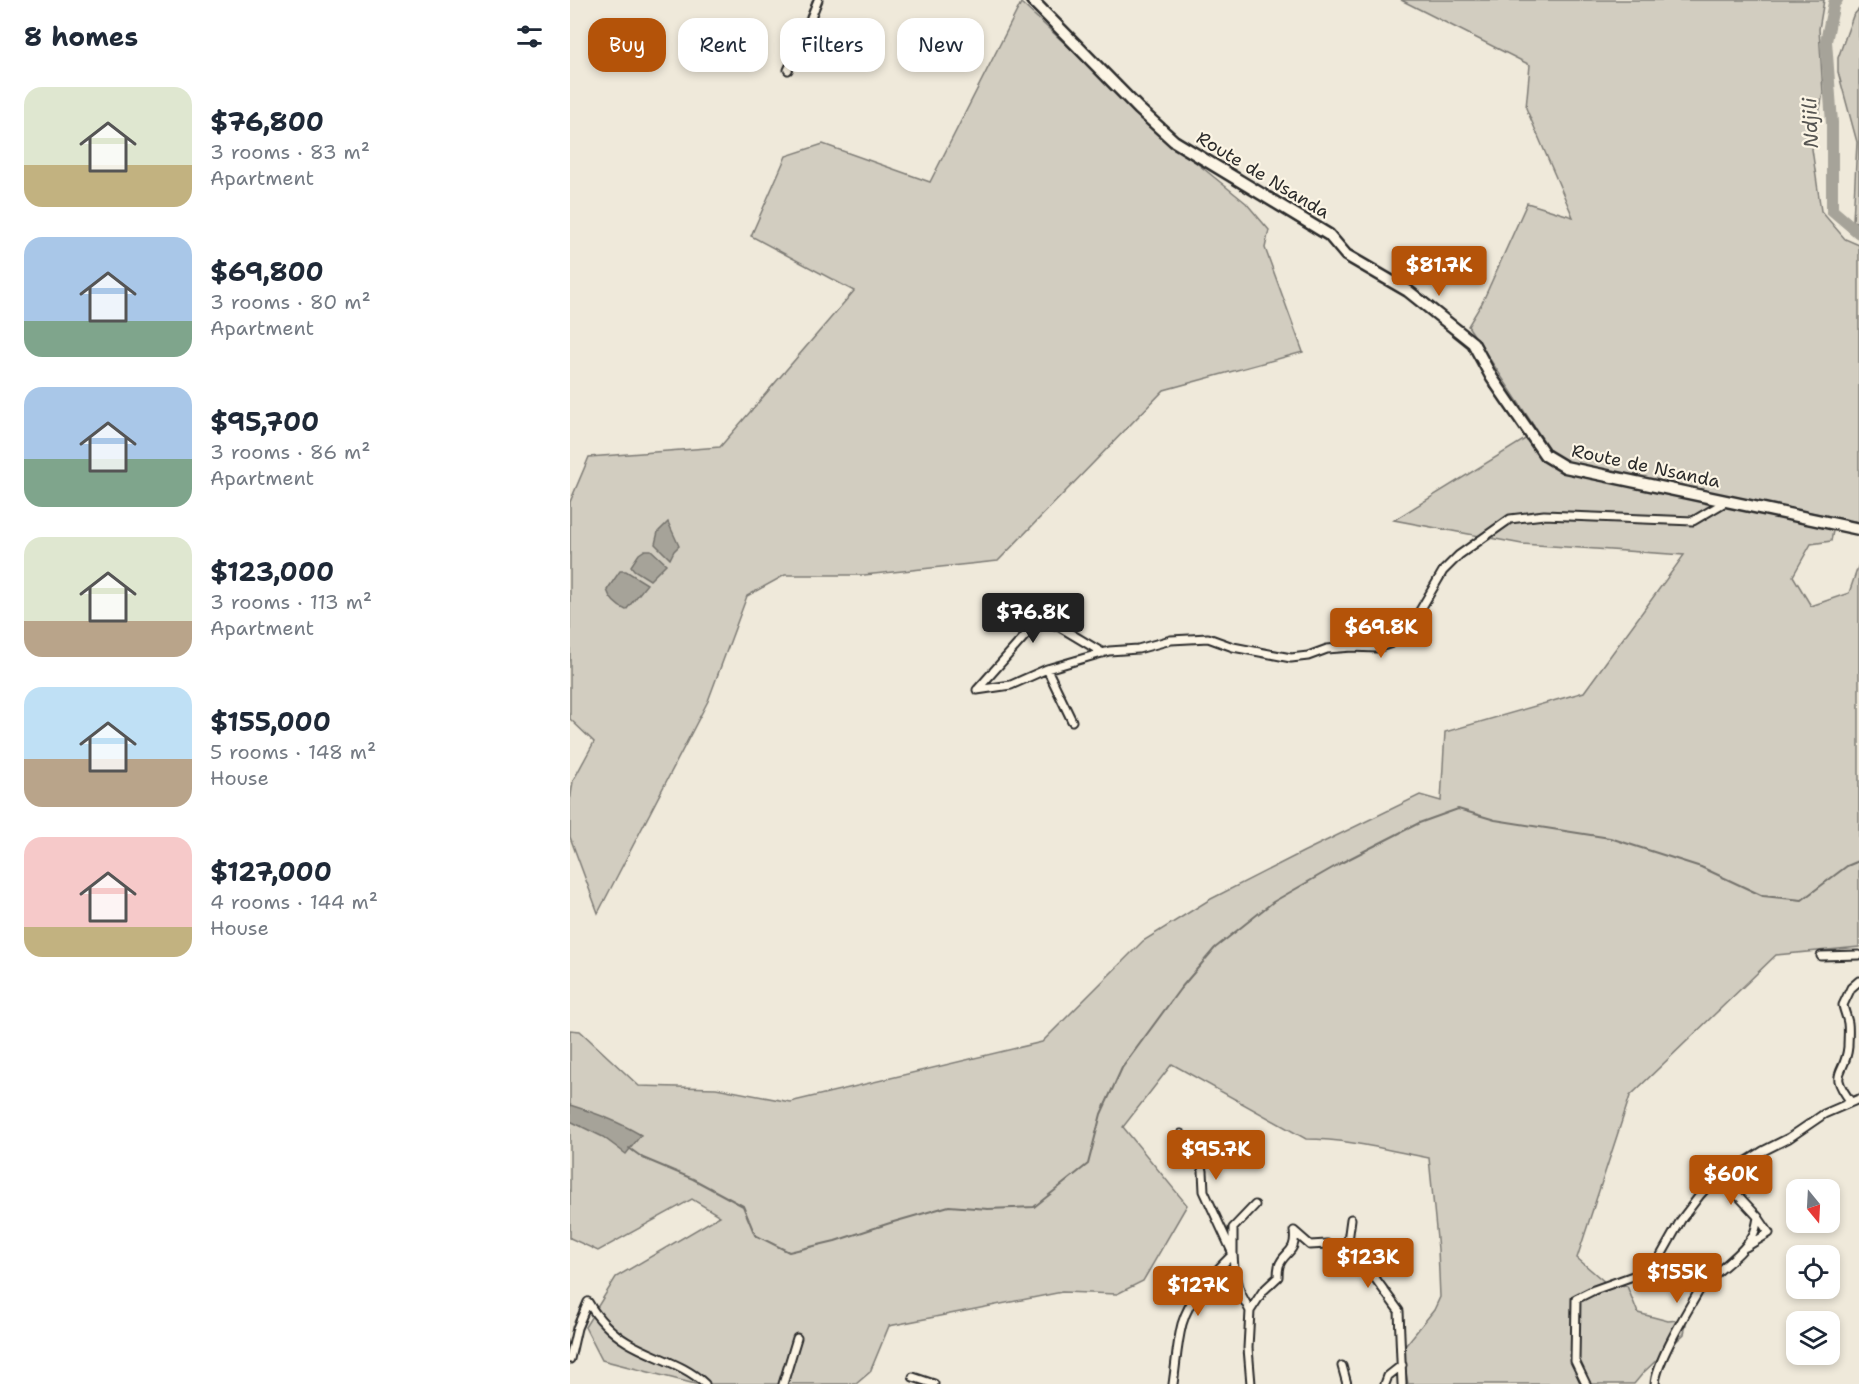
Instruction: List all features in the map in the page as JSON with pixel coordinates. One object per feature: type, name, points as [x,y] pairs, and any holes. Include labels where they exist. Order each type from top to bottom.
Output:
[{"type":"street","points":[[811,18],[818,0]]},
{"type":"street","name":"Route de Nsanda","points":[[1032,0],[1131,101],[1174,141],[1329,235],[1346,255],[1408,291],[1473,342],[1492,378],[1545,455],[1565,467],[1859,529]]},
{"type":"street","points":[[1103,653],[1058,626],[1031,629],[977,690],[1011,685],[1047,669],[1103,653],[1138,649],[1171,640],[1208,638],[1233,647],[1291,658],[1308,656],[1327,649],[1377,648],[1392,643],[1411,626],[1443,571],[1459,555],[1510,519],[1544,515],[1693,521],[1727,501]]},
{"type":"street","points":[[1047,669],[1072,721]]},
{"type":"street","points":[[1821,956],[1859,955]]},
{"type":"street","points":[[1851,1102],[1839,1082],[1838,1075],[1845,1062],[1848,1049],[1848,1022],[1843,1005],[1851,988],[1859,981]]},
{"type":"street","points":[[1586,1384],[1575,1361],[1576,1299],[1647,1271],[1665,1250],[1681,1220],[1710,1185],[1763,1151],[1789,1138],[1824,1114],[1859,1099]]},
{"type":"street","points":[[1180,1134],[1198,1157],[1203,1171],[1204,1191],[1233,1254]]},
{"type":"street","points":[[1655,1384],[1662,1363],[1700,1289],[1744,1248],[1769,1233],[1758,1217],[1721,1177]]},
{"type":"street","points":[[1250,1311],[1241,1294],[1234,1269],[1233,1228],[1255,1205]]},
{"type":"street","points":[[1744,1248],[1753,1234],[1758,1217]]},
{"type":"street","points":[[1351,1219],[1348,1241],[1399,1311],[1402,1384]]},
{"type":"street","points":[[1251,1384],[1248,1348],[1250,1311],[1263,1291],[1278,1276],[1279,1264],[1293,1249],[1294,1231],[1310,1245],[1327,1244]]},
{"type":"street","points":[[1173,1384],[1179,1337],[1187,1311],[1194,1296],[1233,1254]]},
{"type":"street","points":[[570,1359],[577,1328],[588,1302],[596,1315],[626,1342],[690,1371],[705,1384]]},
{"type":"street","points":[[783,1384],[797,1338]]},
{"type":"street","points":[[1385,1384],[1388,1376],[1402,1365]]},
{"type":"street","points":[[1342,1366],[1347,1384]]},
{"type":"street","points":[[913,1377],[934,1384]]},
{"type":"shaded area","points":[[1401,0],[1824,0],[1819,29],[1823,93],[1812,149],[1821,211],[1845,239],[1859,245],[1859,522],[1557,461],[1468,326],[1482,303],[1527,203],[1573,217],[1526,108],[1530,65]]},
{"type":"shaded area","points":[[1021,3],[1178,148],[1246,203],[1269,230],[1265,248],[1303,352],[1164,390],[998,561],[864,575],[785,575],[747,596],[708,701],[598,913],[570,837],[570,802],[573,781],[594,742],[570,719],[570,502],[589,457],[720,447],[854,291],[751,236],[786,156],[823,144],[930,182]]},
{"type":"shaded area","points":[[1859,9],[1859,223],[1853,221],[1857,142],[1838,72],[1838,58],[1853,16]]},
{"type":"shaded area","points":[[1530,436],[1542,457],[1834,526],[1831,541],[1811,544],[1793,576],[1811,606],[1849,593],[1859,564],[1859,947],[1776,955],[1630,1096],[1577,1258],[1606,1283],[1627,1286],[1638,1313],[1668,1321],[1679,1320],[1686,1324],[1684,1334],[1634,1384],[1408,1384],[1402,1350],[1434,1310],[1440,1297],[1429,1158],[1353,1143],[1306,1139],[1172,1064],[1123,1127],[1187,1205],[1143,1281],[1117,1294],[1062,1292],[889,1326],[870,1372],[856,1384],[695,1384],[602,1360],[585,1327],[616,1277],[720,1216],[692,1199],[598,1251],[570,1238],[570,1030],[580,1031],[639,1086],[716,1088],[790,1102],[1042,1042],[1143,941],[1209,900],[1420,795],[1441,801],[1445,732],[1584,692],[1684,555],[1522,544],[1394,520]]},
{"type":"shaded area","points":[[668,522],[679,546],[670,559],[655,544],[658,532]]},
{"type":"shaded area","points":[[645,550],[651,550],[666,564],[650,580],[631,566],[639,554]]},
{"type":"shaded area","points":[[620,571],[626,571],[647,584],[626,610],[614,602],[607,590]]},
{"type":"shaded area","points":[[570,1105],[623,1125],[641,1135],[626,1154],[603,1137],[570,1121]]},
{"type":"waterway","name":"Ndjili","points":[[1837,0],[1834,3],[1826,41],[1832,123],[1832,210],[1859,233]]},
{"type":"waterway","points":[[629,1148],[643,1158],[693,1179],[743,1206],[755,1235],[789,1252],[835,1241],[949,1206],[988,1209],[1034,1207],[1088,1164],[1101,1114],[1122,1068],[1180,989],[1215,948],[1273,902],[1341,863],[1419,823],[1458,809],[1495,820],[1610,838],[1701,867],[1763,896],[1802,900],[1847,866],[1859,861]]}]
